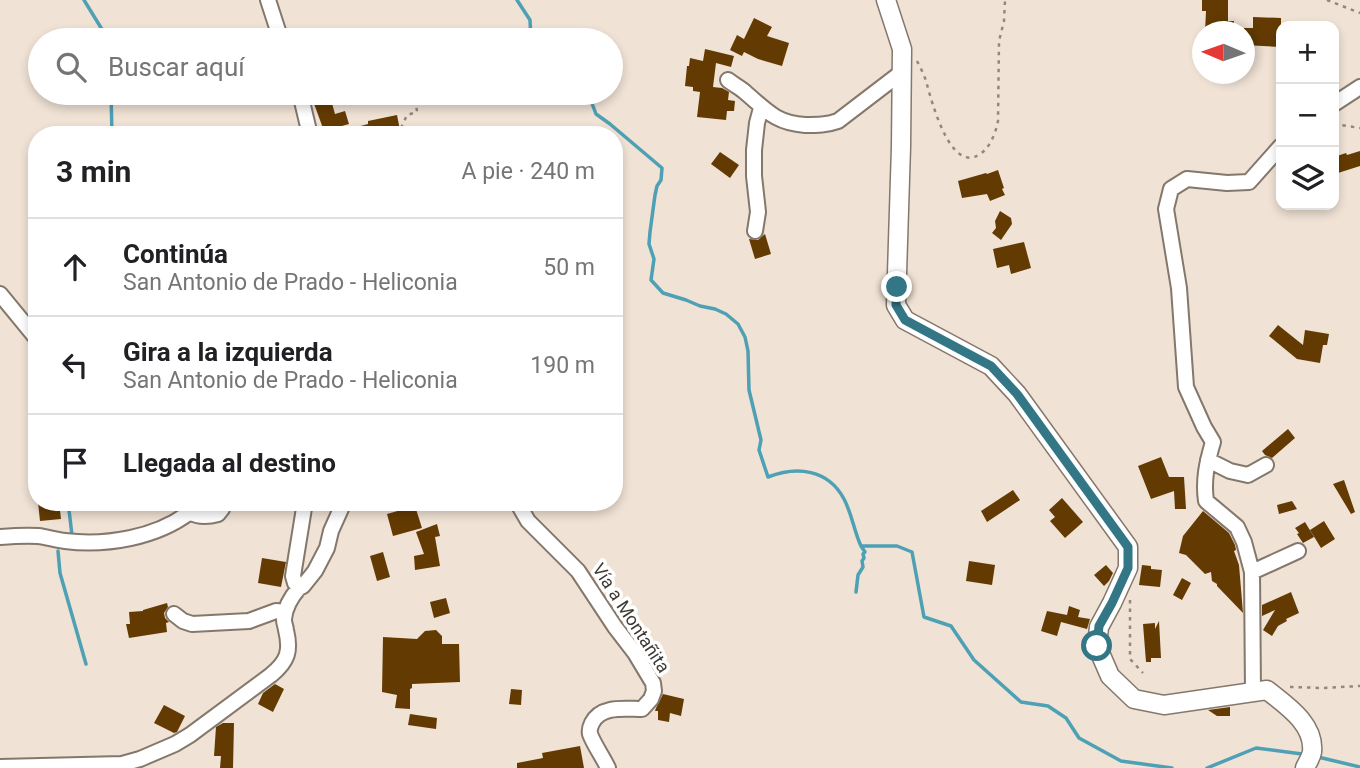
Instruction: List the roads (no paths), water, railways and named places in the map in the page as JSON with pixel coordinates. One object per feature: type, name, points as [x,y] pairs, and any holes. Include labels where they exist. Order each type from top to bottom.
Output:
[{"type":"street","points":[[268,0],[278,28]]},
{"type":"street","points":[[886,0],[902,49],[896,305],[905,320],[991,366],[1017,394],[1128,547],[1128,568],[1099,626],[1097,646],[1110,677],[1134,699],[1164,705],[1260,691],[1293,710],[1311,736],[1312,754],[1305,768]]},
{"type":"street","points":[[727,80],[745,92],[771,116],[783,122],[826,125],[838,121],[902,72]]},
{"type":"street","points":[[1339,101],[1360,88]]},
{"type":"street","points":[[303,105],[308,126]]},
{"type":"street","points":[[755,231],[758,212],[754,149],[761,108]]},
{"type":"street","points":[[1260,691],[1252,572],[1244,542],[1237,527],[1206,501],[1203,485],[1213,442],[1186,387],[1179,288],[1166,209],[1171,189],[1187,179],[1227,183],[1249,181],[1280,147]]},
{"type":"street","points":[[0,293],[28,328]]},
{"type":"street","points":[[1208,460],[1230,471],[1248,475],[1266,465]]},
{"type":"street","points":[[0,537],[38,536],[65,541],[106,542],[158,530],[182,518],[185,511]]},
{"type":"street","points":[[191,511],[198,516],[218,514],[220,511]]},
{"type":"street","points":[[299,588],[293,576],[304,511]]},
{"type":"street","points":[[0,767],[122,764],[176,744],[205,726],[283,663],[289,648],[285,612],[292,596],[316,571],[340,511]]},
{"type":"street","name":"Vía a Montañita","points":[[522,511],[528,521],[578,571],[653,682],[651,699],[642,709],[617,708],[605,711],[596,716],[591,725],[590,733],[608,768]]},
{"type":"street","points":[[1252,572],[1298,551]]},
{"type":"street","points":[[174,614],[192,624],[242,622],[276,611],[285,612]]},
{"type":"waterway","points":[[84,0],[101,28]]},
{"type":"waterway","points":[[517,0],[530,20],[530,28]]},
{"type":"waterway","points":[[111,105],[112,126]]},
{"type":"waterway","points":[[593,105],[596,114],[612,126]]},
{"type":"waterway","points":[[623,135],[662,168],[650,232],[649,244],[654,259],[651,280],[663,293],[726,314],[738,324],[745,337],[749,390],[761,440],[759,450],[768,477],[801,471],[821,476],[829,481],[844,499],[861,546],[897,546],[912,552],[924,617],[951,626],[974,660],[1021,702],[1048,706],[1066,718],[1079,738],[1121,761],[1172,768]]},
{"type":"waterway","points":[[69,511],[72,535]]},
{"type":"waterway","points":[[856,592],[865,552],[861,546]]},
{"type":"waterway","points":[[58,551],[60,573],[86,664]]},
{"type":"waterway","points":[[1207,768],[1256,748],[1302,754]]},
{"type":"waterway","points":[[1318,757],[1360,767]]}]
